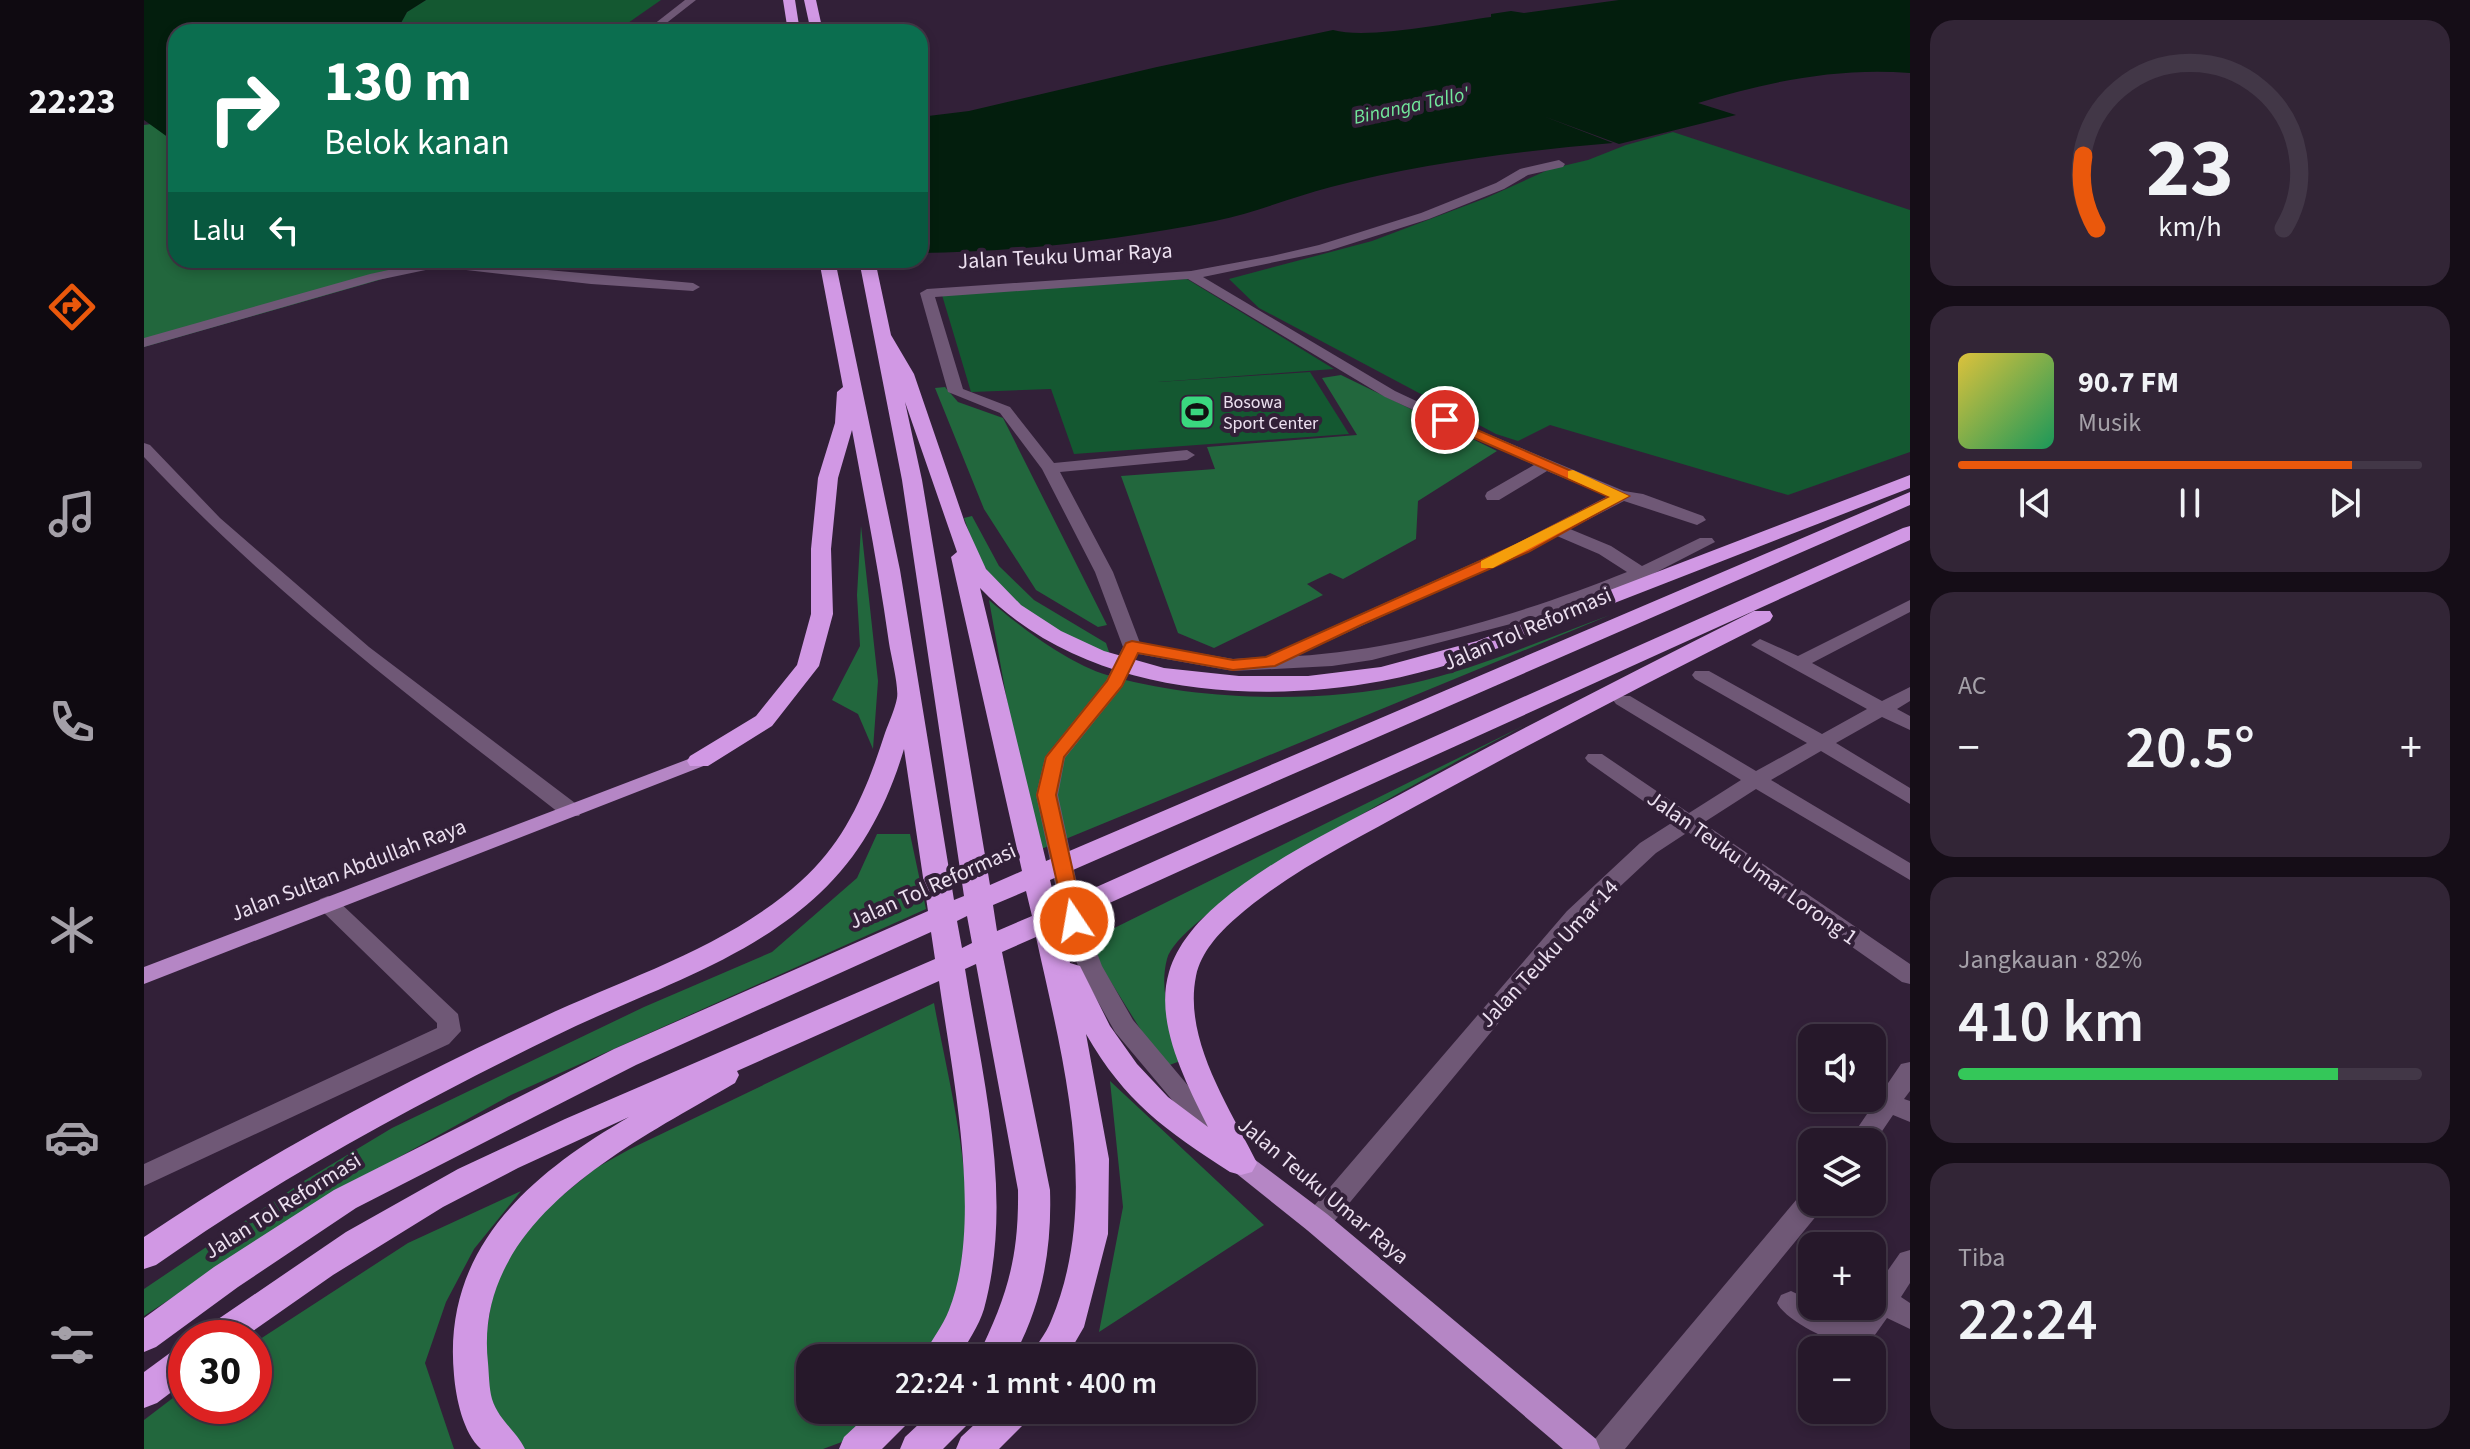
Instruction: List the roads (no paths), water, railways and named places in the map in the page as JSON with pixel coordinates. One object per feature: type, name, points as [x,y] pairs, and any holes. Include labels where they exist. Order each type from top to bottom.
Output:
[{"type":"highway","points":[[789,0],[793,24]]},
{"type":"highway","points":[[810,0],[815,24]]},
{"type":"highway","points":[[828,268],[881,526],[979,1150],[979,1250],[966,1312],[948,1344]]},
{"type":"highway","points":[[869,268],[886,339],[912,480],[983,928],[1034,1190],[1036,1224],[1032,1258],[1012,1325],[1002,1344]]},
{"type":"highway","points":[[886,339],[905,374],[955,523],[976,571],[1013,610],[1053,636],[1096,656],[1162,675],[1239,683],[1280,683],[1382,674],[1485,646],[1910,481]]},
{"type":"highway","points":[[699,761],[764,721],[808,666],[822,614],[821,549],[828,478],[844,423],[848,372]]},
{"type":"highway","name":"Jalan Tol Reformasi","points":[[144,1337],[226,1277],[345,1199],[611,1064],[769,991],[1910,498]]},
{"type":"highway","points":[[955,523],[1066,1006],[1093,1159],[1092,1234],[1067,1327],[1056,1344]]},
{"type":"highway","points":[[244,1320],[370,1235],[504,1161],[646,1094],[778,1041],[1910,532]]},
{"type":"highway","points":[[1241,1163],[1192,1055],[1179,997],[1181,977],[1192,949],[1202,935],[1250,893],[1327,845],[1496,751],[1910,540]]},
{"type":"highway","points":[[144,1255],[306,1152],[505,1047],[723,946],[771,920],[812,887],[857,834],[882,785],[908,697]]},
{"type":"highway","points":[[1041,901],[1081,1002],[1124,1069],[1171,1118],[1241,1163]]},
{"type":"highway","points":[[507,1449],[489,1433],[474,1398],[468,1341],[475,1303],[491,1257],[537,1197],[611,1142],[778,1041]]},
{"type":"highway","points":[[144,1392],[168,1374]]},
{"type":"highway","points":[[857,1449],[883,1424]]},
{"type":"highway","points":[[918,1449],[944,1424]]},
{"type":"highway","points":[[974,1449],[1000,1424]]},
{"type":"main road","name":"Jalan Sultan Abdullah Raya","points":[[144,976],[699,761]]},
{"type":"main road","name":"Jalan Teuku Umar Raya","points":[[1241,1163],[1317,1222],[1585,1449]]},
{"type":"street","points":[[660,24],[691,0]]},
{"type":"street","name":"Jalan Teuku Umar Raya","points":[[1241,1163],[1177,1093],[1124,1026],[1090,966],[1074,921],[1047,795],[1055,757],[1115,683],[1132,647],[1104,572],[1050,468],[1005,410],[956,392],[928,292],[1191,275],[1323,248],[1425,216],[1500,186],[1524,172],[1559,164]]},
{"type":"street","points":[[144,343],[410,268]]},
{"type":"street","points":[[484,268],[693,287]]},
{"type":"street","points":[[1191,275],[1390,394],[1472,433],[1621,496],[1637,498],[1697,520]]},
{"type":"street","points":[[144,448],[214,522],[362,651],[571,811]]},
{"type":"street","points":[[1050,468],[1187,455]]},
{"type":"street","points":[[1493,496],[1547,464]]},
{"type":"street","points":[[1269,662],[1557,530],[1621,496]]},
{"type":"street","points":[[1557,530],[1605,550],[1641,573]]},
{"type":"street","points":[[1132,647],[1233,665],[1332,660],[1401,648],[1558,606],[1641,573],[1706,542]]},
{"type":"street","points":[[1798,663],[1910,605]]},
{"type":"street","points":[[1760,645],[1910,724]]},
{"type":"street","points":[[1702,675],[1910,797]]},
{"type":"street","name":"Jalan Teuku Umar 14","points":[[1317,1222],[1575,916],[1648,848],[1757,779],[1910,693]]},
{"type":"street","points":[[1623,700],[1910,873]]},
{"type":"street","name":"Jalan Teuku Umar Lorong 1","points":[[1595,758],[1910,976]]},
{"type":"street","points":[[144,1176],[342,1086],[449,1031],[449,1020],[328,904]]},
{"type":"street","points":[[1877,1128],[1899,1108],[1910,1071]]},
{"type":"street","points":[[1606,1449],[1800,1216]]},
{"type":"street","points":[[1886,1297],[1910,1261]]},
{"type":"street","points":[[1791,1303],[1798,1307]]},
{"type":"street","points":[[1886,1303],[1910,1317]]},
{"type":"street","points":[[1822,1320],[1842,1331],[1857,1332],[1867,1320]]},
{"type":"water","points":[[144,0],[426,0],[407,12],[400,24],[168,24],[168,137],[144,120]]},
{"type":"water","name":"Binanga Tallo'","points":[[1619,0],[1910,0],[1910,73],[1829,74],[1750,89],[1698,103],[1736,115],[1619,144],[1543,116],[1613,143],[1506,154],[1401,171],[1331,187],[1230,218],[1142,234],[1068,244],[928,253],[928,116],[969,111],[1333,30],[1348,33],[1388,32],[1491,17],[1491,14],[1511,11],[1524,13]]},
{"type":"place","name":"Bosowa Sport Center","points":[[1197,412]]}]
